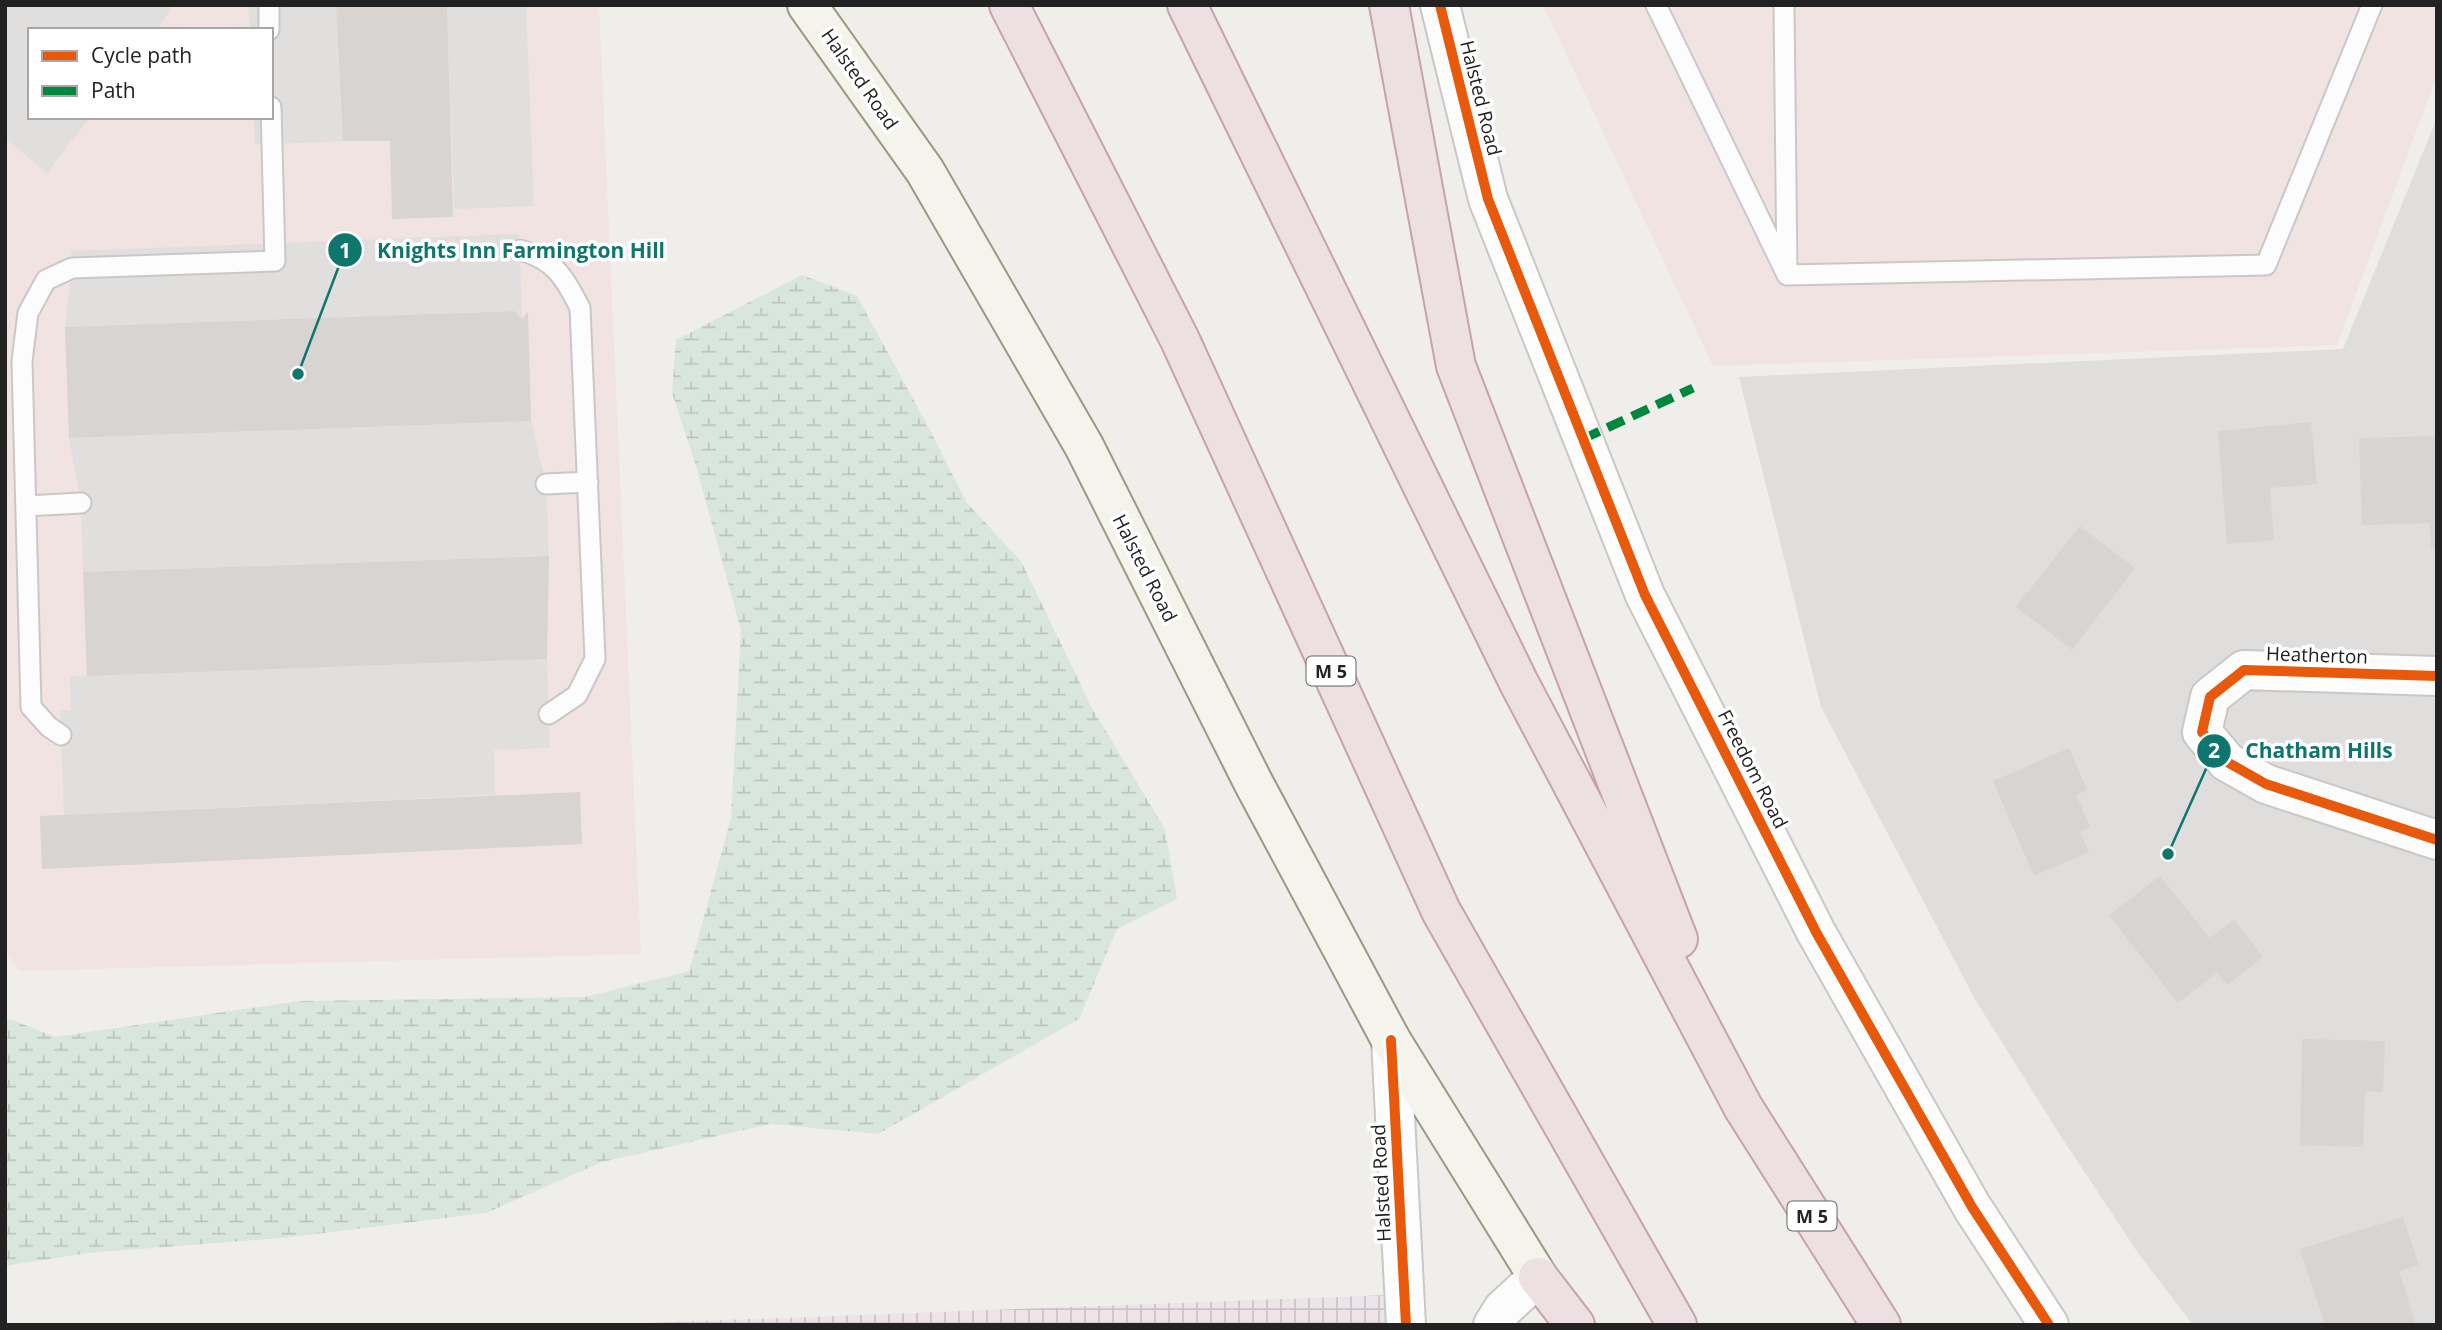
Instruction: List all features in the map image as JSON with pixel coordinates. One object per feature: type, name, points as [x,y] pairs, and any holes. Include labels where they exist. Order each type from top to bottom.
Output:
[{"type":"highway","name":"M 5","points":[[1009,5],[1180,340],[1441,911],[1677,1325]]},
{"type":"highway","name":"M 5","points":[[1187,5],[1519,684],[1743,1107],[1881,1325]]},
{"type":"highway","points":[[1389,5],[1456,366],[1743,1107]]},
{"type":"highway","points":[[1538,1277],[1575,1325]]},
{"type":"main road","name":"Halsted Road","points":[[807,5],[925,171],[1084,446],[1253,782],[1391,1040],[1538,1277]]},
{"type":"street","name":"Halsted Road","points":[[1440,5],[1488,199]]},
{"type":"street","name":"Freedom Road","points":[[1488,199],[1645,595],[1816,932],[1972,1208],[2049,1325]]},
{"type":"street","name":"Heatherton","points":[[2437,676],[2244,670],[2210,697],[2202,732],[2227,762],[2266,784],[2437,840]]},
{"type":"street","name":"Halsted Road","points":[[1391,1040],[1406,1325]]},
{"type":"street","points":[[1493,1325],[1503,1310],[1538,1277]]},
{"type":"lane","points":[[269,5],[269,28]]},
{"type":"lane","points":[[1657,5],[1787,275]]},
{"type":"lane","points":[[1784,5],[1787,275]]},
{"type":"lane","points":[[1787,275],[2266,265],[2372,5]]},
{"type":"lane","points":[[61,735],[48,727],[32,706],[22,361],[28,313],[46,280],[72,268],[275,261],[271,119]]},
{"type":"lane","points":[[520,250],[535,254],[563,275],[580,308],[595,659],[577,695],[549,713]]},
{"type":"lane","points":[[546,484],[587,482]]},
{"type":"lane","points":[[26,506],[81,503]]},
{"type":"shaded area","points":[[5,5],[599,5],[641,954],[20,971],[5,953]]},
{"type":"shaded area","points":[[5,5],[174,5],[157,28],[28,28],[28,119],[88,119],[47,173],[5,138]]},
{"type":"shaded area","points":[[248,5],[336,5],[343,141],[255,145],[254,119],[273,119],[273,28],[250,28]]},
{"type":"shaded area","points":[[447,5],[526,5],[534,206],[454,209]]},
{"type":"shaded area","points":[[1543,5],[2437,5],[2437,75],[2337,345],[1713,366]]},
{"type":"shaded area","points":[[2437,118],[2437,1325],[2193,1325],[2138,1253],[1976,1001],[1821,707],[1739,377],[2343,349]]},
{"type":"shaded area","points":[[519,234],[522,319],[513,311],[65,327],[72,269],[71,251]]},
{"type":"shaded area","points":[[531,421],[546,484],[549,556],[83,572],[81,503],[69,438]]},
{"type":"shaded area","points":[[547,659],[550,748],[494,750],[495,795],[64,815],[60,710],[71,710],[70,676]]},
{"type":"shaded area","points":[[1390,1295],[1392,1325],[594,1325]]},
{"type":"green space","points":[[802,275],[857,296],[967,503],[1021,561],[1092,708],[1165,829],[1177,899],[1117,929],[1079,1019],[878,1134],[771,1124],[602,1162],[486,1213],[283,1238],[88,1253],[5,1266],[5,1017],[55,1037],[299,1001],[585,997],[689,971],[731,818],[741,630],[696,466],[672,393],[676,340]]},
{"type":"building","points":[[336,5],[447,5],[453,217],[392,219],[390,141],[343,141]]},
{"type":"building","points":[[514,311],[522,319],[528,312],[531,421],[69,438],[65,327]]},
{"type":"building","points":[[2311,422],[2317,484],[2270,488],[2274,540],[2227,544],[2218,431]]},
{"type":"building","points":[[2437,436],[2437,549],[2431,549],[2430,523],[2362,525],[2359,438]]},
{"type":"building","points":[[2080,526],[2135,568],[2072,650],[2016,607]]},
{"type":"building","points":[[549,556],[547,659],[87,676],[83,572]]},
{"type":"building","points":[[2069,748],[2087,790],[2076,795],[2090,827],[2080,832],[2089,852],[2034,876],[1993,781]]},
{"type":"building","points":[[580,792],[582,844],[42,869],[40,816]]},
{"type":"building","points":[[2160,876],[2210,938],[2234,920],[2263,957],[2227,985],[2217,973],[2178,1003],[2109,915]]},
{"type":"building","points":[[2302,1039],[2385,1041],[2383,1092],[2365,1091],[2363,1147],[2300,1145]]},
{"type":"building","points":[[2403,1217],[2419,1265],[2399,1271],[2416,1325],[2325,1325],[2300,1249]]},
{"type":"marked path","points":[[1583,439],[1693,388]]},
{"type":"cycle path","points":[[1440,5],[1488,199],[1645,595],[1816,932],[1972,1207],[2049,1325]]},
{"type":"cycle path","points":[[2437,676],[2244,670],[2210,697],[2202,732],[2227,762],[2266,784],[2437,840]]},
{"type":"cycle path","points":[[1391,1040],[1406,1325]]},
{"type":"place","name":"Knights Inn Farmington Hill","points":[[298,374]]},
{"type":"place","name":"Chatham Hills","points":[[2168,854]]}]
